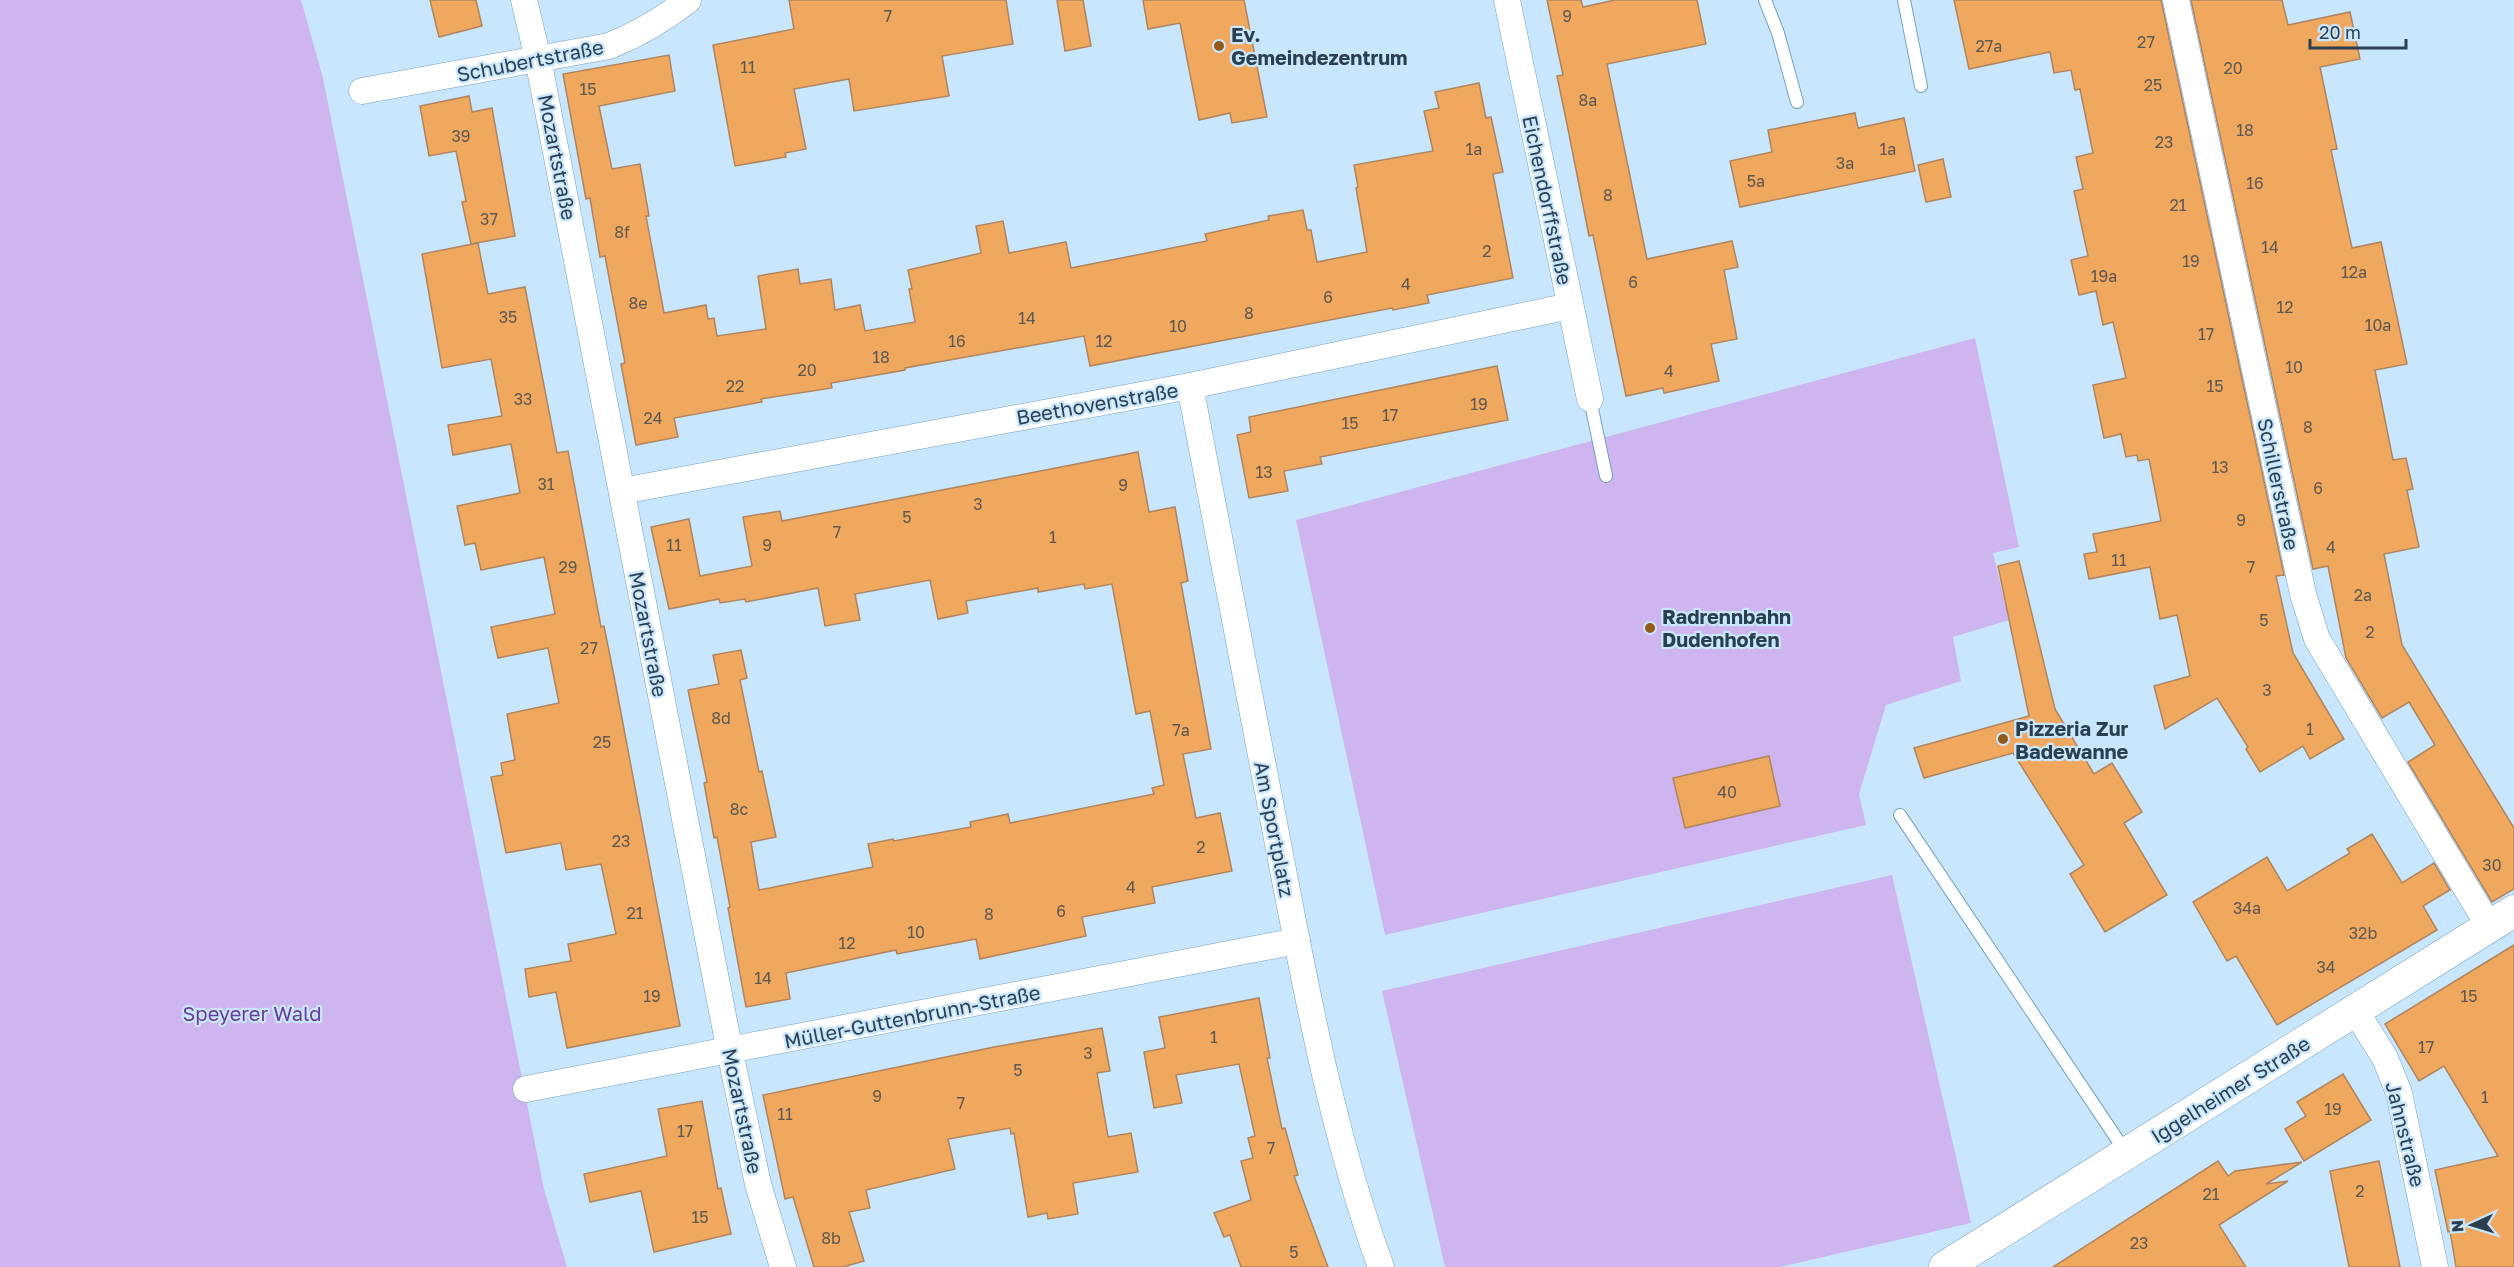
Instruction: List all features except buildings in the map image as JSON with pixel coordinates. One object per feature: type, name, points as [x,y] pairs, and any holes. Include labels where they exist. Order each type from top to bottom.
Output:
[{"type":"street","name":"Mozartstraße","points":[[524,0],[538,59],[730,1052],[758,1184],[783,1267]]},
{"type":"street","name":"Schubertstraße","points":[[362,91],[619,42],[658,23],[688,0]]},
{"type":"street","name":"Eichendorffstraße","points":[[1507,0],[1590,399]]},
{"type":"street","name":"Schillerstraße","points":[[2176,0],[2303,594],[2317,639],[2501,918]]},
{"type":"street","name":"Beethovenstraße","points":[[622,491],[1190,386],[1570,306]]},
{"type":"street","name":"Am Sportplatz","points":[[1190,386],[1297,941],[1341,1138],[1366,1225],[1381,1267]]},
{"type":"street","name":"Iggelheimer Straße","points":[[1945,1267],[2127,1155],[2501,918]]},
{"type":"street","name":"Müller-Guttenbrunn-Straße","points":[[526,1089],[730,1052],[1297,941]]},
{"type":"street","name":"Jahnstraße","points":[[2355,1010],[2385,1058],[2399,1093],[2435,1267]]},
{"type":"lane","points":[[1765,0],[1778,33],[1797,102]]},
{"type":"lane","points":[[1904,0],[1921,86]]},
{"type":"lane","points":[[1590,399],[1606,476]]},
{"type":"lane","points":[[1900,815],[2127,1155]]},
{"type":"green space","name":"Speyerer Wald","points":[[0,0],[301,0],[323,78],[544,1189],[567,1267],[0,1267]]},
{"type":"green space","name":"Radrennbahn Dudenhofen","points":[[1975,338],[2019,547],[1993,553],[2009,620],[1953,637],[1961,681],[1886,705],[1859,794],[1866,825],[1385,935],[1296,520]]},
{"type":"green space","points":[[1892,875],[1971,1223],[1780,1267],[1445,1267],[1382,991]]},
{"type":"place","name":"Ev. Gemeindezentrum","points":[[1219,46]]},
{"type":"place","name":"Radrennbahn Dudenhofen","points":[[1650,628]]},
{"type":"place","name":"Pizzeria Zur Badewanne","points":[[2003,739]]}]
